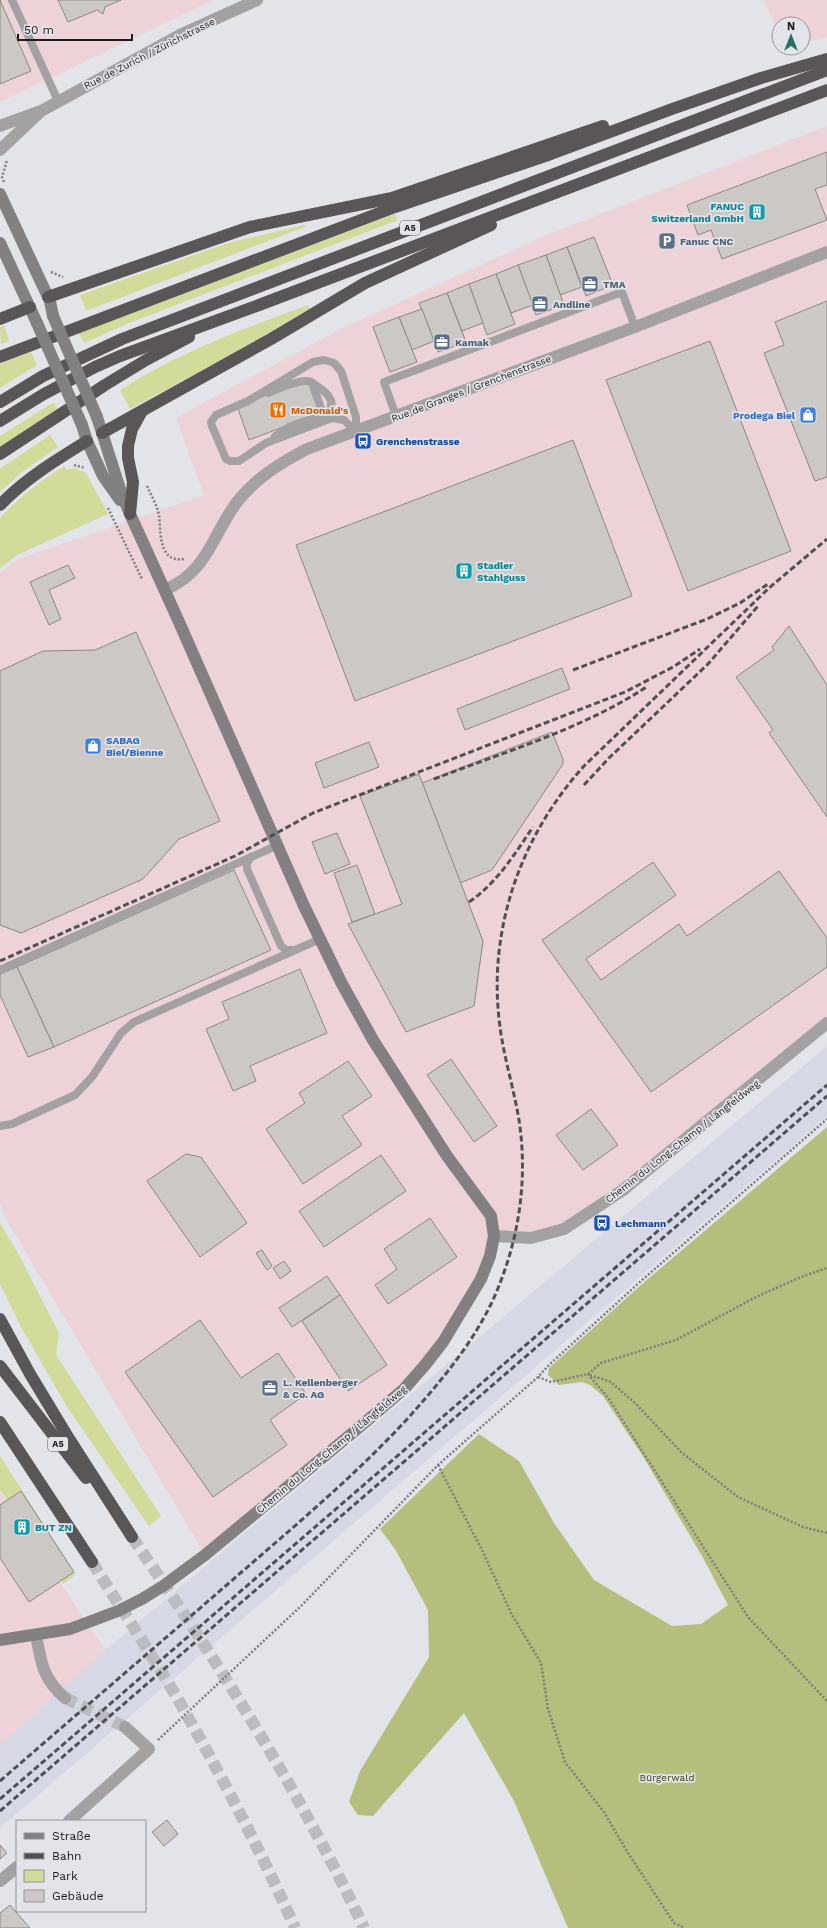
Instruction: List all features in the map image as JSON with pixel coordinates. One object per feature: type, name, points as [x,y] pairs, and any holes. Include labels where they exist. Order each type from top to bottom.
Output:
[{"type":"highway","points":[[0,357],[395,207],[551,154],[761,78],[827,59]]},
{"type":"highway","name":"A5","points":[[0,402],[43,376],[91,352],[136,333],[827,70]]},
{"type":"highway","name":"A5","points":[[0,421],[44,394],[95,367],[138,349],[259,305],[827,90]]},
{"type":"highway","points":[[48,297],[250,227],[392,198],[627,118],[672,109]]},
{"type":"highway","points":[[102,433],[271,339],[365,283],[587,181]]},
{"type":"highway","points":[[0,454],[58,415],[146,360],[188,338],[259,305]]},
{"type":"highway","points":[[0,319],[36,308]]},
{"type":"highway","points":[[130,514],[133,482],[128,458],[128,446],[132,429],[144,409]]},
{"type":"highway","points":[[0,505],[27,480],[66,453],[87,441]]},
{"type":"highway","points":[[0,1319],[30,1374],[120,1519]]},
{"type":"highway","name":"A5","points":[[0,1366],[58,1444],[120,1519],[132,1537]]},
{"type":"highway","points":[[0,1423],[92,1562]]},
{"type":"main road","points":[[3,191],[48,297],[53,316],[97,417],[130,514],[304,906],[373,1040],[407,1096],[447,1156],[491,1216],[494,1236]]},
{"type":"main road","points":[[0,243],[36,308],[37,323],[103,476],[130,514]]},
{"type":"main road","points":[[36,308],[48,297]]},
{"type":"main road","points":[[36,308],[53,316]]},
{"type":"main road","points":[[87,441],[102,433]]},
{"type":"main road","name":"Chemin du Long-Champ / Längfeldweg","points":[[0,1640],[70,1629],[118,1611],[142,1600],[210,1550],[382,1408],[425,1366],[443,1342],[481,1279],[490,1256],[494,1236]]},
{"type":"street","name":"Rue de Zurich / Zürichstrasse","points":[[0,126],[43,110],[174,39],[257,0]]},
{"type":"street","name":"Rue de Zurich / Zürichstrasse","points":[[4,152],[43,110]]},
{"type":"street","name":"Rue de Granges / Grenchenstrasse","points":[[165,590],[179,584],[207,555],[229,514],[238,502],[263,476],[276,466],[307,449],[635,327],[827,252]]},
{"type":"street","name":"Chemin du Long-Champ / Längfeldweg","points":[[494,1236],[531,1238],[564,1229],[623,1190],[827,1023]]},
{"type":"street","points":[[36,1635],[44,1672],[56,1690],[65,1698]]},
{"type":"street","points":[[71,1820],[149,1749],[125,1727]]},
{"type":"street","points":[[0,1882],[16,1868]]},
{"type":"lane","points":[[12,0],[58,101]]},
{"type":"lane","points":[[396,416],[384,382],[622,292],[635,327]]},
{"type":"lane","points":[[248,401],[313,362],[320,360],[329,361],[338,366],[341,371],[356,417],[356,432]]},
{"type":"lane","points":[[302,381],[311,382],[322,413],[319,416],[284,430],[266,444],[239,461],[230,461],[224,457],[212,426],[213,418],[219,413],[248,401],[302,381]]},
{"type":"lane","points":[[266,444],[332,418],[344,420],[356,432]]},
{"type":"lane","points":[[0,970],[278,845]]},
{"type":"lane","points":[[251,857],[247,863],[246,869],[281,946],[286,950],[296,950]]},
{"type":"lane","points":[[0,1126],[12,1124],[75,1095],[92,1077],[121,1033],[134,1022],[320,939]]},
{"type":"path","points":[[3,191],[2,177],[4,152]]},
{"type":"path","points":[[48,270],[58,276],[65,277],[70,289]]},
{"type":"path","points":[[66,453],[73,465],[87,470]]},
{"type":"path","points":[[144,480],[158,510],[159,533],[164,549],[174,558],[188,558],[195,568]]},
{"type":"path","points":[[106,503],[142,579]]},
{"type":"path","points":[[149,1749],[301,1606],[438,1465],[538,1377],[550,1364],[641,1281],[827,1119]]},
{"type":"path","points":[[538,1377],[551,1382],[588,1374],[601,1363],[676,1340],[756,1297],[801,1276],[827,1268]]},
{"type":"path","points":[[588,1374],[611,1382],[636,1404],[682,1453],[738,1497],[803,1527],[827,1533]]},
{"type":"path","points":[[588,1374],[609,1399],[748,1618],[827,1701]]},
{"type":"path","points":[[438,1465],[483,1552],[511,1613],[541,1663],[548,1709],[565,1762],[604,1812],[628,1853],[674,1923],[685,1928]]},
{"type":"shaded area","points":[[0,0],[214,0],[0,102]]},
{"type":"shaded area","points":[[763,0],[827,0],[827,37],[811,41],[811,16],[771,17]]},
{"type":"shaded area","points":[[827,126],[827,1023],[564,1229],[494,1236],[490,1256],[425,1365],[205,1555],[9,1224],[0,1205],[0,573],[19,559],[204,495],[176,418],[340,329],[544,236]]},
{"type":"shaded area","points":[[827,1046],[827,1116],[0,1828],[0,1745],[105,1650]]},
{"type":"shaded area","points":[[0,1493],[105,1650],[0,1745]]},
{"type":"green space","points":[[395,214],[398,220],[129,323],[84,343],[79,333]]},
{"type":"green space","points":[[304,225],[307,226],[86,311],[80,295],[228,243]]},
{"type":"green space","points":[[308,305],[310,308],[243,348],[130,409],[120,390],[165,364],[212,342]]},
{"type":"green space","points":[[4,325],[9,341],[1,344],[0,327]]},
{"type":"green space","points":[[31,352],[37,365],[0,388],[0,364]]},
{"type":"green space","points":[[54,402],[57,410],[0,447],[0,436]]},
{"type":"green space","points":[[50,435],[58,447],[23,471],[0,492],[0,469]]},
{"type":"green space","points":[[64,466],[67,470],[75,468],[86,473],[108,514],[19,554],[0,568],[0,518],[30,490]]},
{"type":"green space","name":"Bürgerwald","points":[[827,1127],[827,1928],[568,1928],[514,1801],[464,1713],[373,1816],[358,1815],[349,1802],[360,1771],[429,1657],[428,1610],[395,1549],[380,1529],[479,1434],[519,1461],[554,1523],[594,1580],[672,1626],[701,1624],[728,1605],[702,1556],[644,1458],[603,1396],[590,1385],[582,1382],[559,1385],[548,1375],[549,1368],[641,1285]]},
{"type":"green space","points":[[0,1223],[20,1257],[59,1333],[56,1355],[161,1516],[149,1526],[67,1407],[21,1327],[0,1284]]},
{"type":"green space","points":[[0,1456],[74,1572],[75,1575],[63,1584],[0,1490]]},
{"type":"building","points":[[0,0],[31,71],[0,84]]},
{"type":"building","points":[[58,0],[121,0],[105,7],[103,14],[97,10],[68,22]]},
{"type":"building","name":"FANUC Switzerland GmbH","points":[[827,152],[827,185],[815,189],[827,220],[722,259],[711,230],[698,235],[687,205]]},
{"type":"building","points":[[594,237],[613,285],[586,296],[567,247]]},
{"type":"building","points":[[567,247],[582,287],[560,295],[546,255]]},
{"type":"building","points":[[546,255],[564,305],[536,315],[518,265]]},
{"type":"building","points":[[518,265],[533,305],[511,313],[496,274]]},
{"type":"building","points":[[496,274],[515,324],[487,335],[469,284]]},
{"type":"building","points":[[469,284],[483,323],[462,331],[447,293]]},
{"type":"building","points":[[447,293],[466,342],[438,352],[419,303]]},
{"type":"building","name":"Prodega Biel","points":[[827,301],[827,477],[815,481],[764,353],[784,345],[775,322]]},
{"type":"building","points":[[422,309],[434,341],[412,350],[399,317]]},
{"type":"building","points":[[399,317],[417,362],[390,372],[373,327]]},
{"type":"building","points":[[710,341],[791,551],[688,591],[606,380]]},
{"type":"building","name":"McDonald's","points":[[308,380],[320,413],[249,440],[237,406]]},
{"type":"building","name":"Stadler Stahlguss","points":[[573,440],[632,596],[355,701],[296,545]]},
{"type":"building","points":[[68,565],[75,578],[49,590],[61,619],[49,625],[30,582]]},
{"type":"building","points":[[789,626],[827,685],[827,817],[769,733],[773,730],[736,677],[774,650],[772,647]]},
{"type":"building","name":"SABAG Biel/Bienne","points":[[136,632],[220,821],[179,839],[143,879],[21,933],[0,925],[0,671],[43,651],[95,650]]},
{"type":"building","points":[[562,668],[570,689],[465,730],[457,709]]},
{"type":"building","points":[[552,732],[563,759],[563,764],[492,870],[460,883],[422,783]]},
{"type":"building","points":[[369,742],[379,767],[324,788],[315,763]]},
{"type":"building","points":[[419,774],[483,941],[474,1006],[406,1032],[348,924],[402,904],[360,796]]},
{"type":"building","points":[[337,833],[350,864],[325,874],[312,842]]},
{"type":"building","points":[[653,862],[676,895],[586,959],[601,980],[679,924],[687,936],[779,871],[827,938],[827,967],[651,1092],[542,940]]},
{"type":"building","points":[[357,865],[375,914],[352,922],[334,873]]},
{"type":"building","points":[[234,870],[271,950],[54,1047],[17,967]]},
{"type":"building","points":[[17,967],[54,1047],[28,1057],[0,995],[0,974]]},
{"type":"building","points":[[300,969],[327,1033],[250,1066],[256,1081],[233,1091],[206,1029],[229,1019],[222,1002]]},
{"type":"building","points":[[451,1059],[497,1126],[474,1142],[427,1075]]},
{"type":"building","points":[[348,1061],[372,1096],[342,1116],[362,1145],[303,1184],[266,1129],[305,1103],[299,1093]]},
{"type":"building","points":[[591,1109],[618,1145],[583,1170],[556,1135]]},
{"type":"building","points":[[186,1154],[201,1157],[247,1223],[200,1257],[147,1181]]},
{"type":"building","points":[[381,1155],[406,1191],[324,1247],[299,1211]]},
{"type":"building","points":[[430,1218],[457,1257],[388,1304],[375,1285],[397,1269],[384,1249]]},
{"type":"building","points":[[262,1250],[272,1266],[267,1270],[256,1253]]},
{"type":"building","points":[[284,1261],[291,1271],[280,1279],[273,1268]]},
{"type":"building","points":[[327,1276],[340,1295],[292,1327],[279,1308]]},
{"type":"building","points":[[340,1295],[387,1365],[348,1391],[302,1321]]},
{"type":"building","points":[[200,1320],[241,1378],[278,1353],[306,1394],[270,1420],[287,1445],[213,1497],[125,1372]]},
{"type":"building","name":"BUT ZN","points":[[21,1491],[74,1572],[29,1602],[0,1558],[0,1505]]},
{"type":"building","points":[[167,1820],[178,1834],[164,1846],[152,1832]]},
{"type":"building","points":[[0,1845],[7,1853],[0,1859]]},
{"type":"building","points":[[10,1905],[30,1928],[0,1928],[0,1913]]},
{"type":"tunnel","points":[[132,1537],[195,1631],[256,1728],[312,1826],[364,1928]]},
{"type":"tunnel","points":[[92,1562],[192,1724],[253,1840],[295,1928]]},
{"type":"tunnel","points":[[65,1698],[125,1727]]},
{"type":"railway","points":[[0,1781],[322,1502],[367,1460],[410,1416],[438,1384],[464,1350],[486,1314],[503,1275],[514,1237],[521,1199],[522,1159],[519,1120],[502,1039],[497,991],[499,956],[504,921],[513,887],[526,854],[542,823],[561,794],[584,766],[769,588],[827,539]]},
{"type":"railway","points":[[573,670],[707,619],[740,603],[768,584]]},
{"type":"railway","points":[[584,785],[609,758],[708,664],[758,606]]},
{"type":"railway","points":[[0,961],[235,856],[313,813],[625,692],[673,667],[700,649]]},
{"type":"railway","points":[[434,779],[571,727],[624,701],[648,686]]},
{"type":"railway","points":[[469,902],[497,877],[533,827]]},
{"type":"railway","points":[[0,1799],[827,1085]]},
{"type":"railway","points":[[0,1811],[827,1096]]},
{"type":"place","name":"FANUC Switzerland GmbH","points":[[757,212]]},
{"type":"place","name":"Fanuc CNC","points":[[667,241]]},
{"type":"place","name":"TMA","points":[[590,284]]},
{"type":"place","name":"Andline","points":[[540,304]]},
{"type":"place","name":"Kamak","points":[[442,342]]},
{"type":"place","name":"McDonald's","points":[[278,410]]},
{"type":"place","name":"Prodega Biel","points":[[808,415]]},
{"type":"place","name":"Grenchenstrasse","points":[[363,441]]},
{"type":"place","name":"Stadler Stahlguss","points":[[464,571]]},
{"type":"place","name":"SABAG Biel/Bienne","points":[[93,746]]},
{"type":"place","name":"Lechmann","points":[[602,1223]]},
{"type":"place","name":"L. Kellenberger & Co. AG","points":[[270,1388]]},
{"type":"place","name":"BUT ZN","points":[[22,1527]]}]
